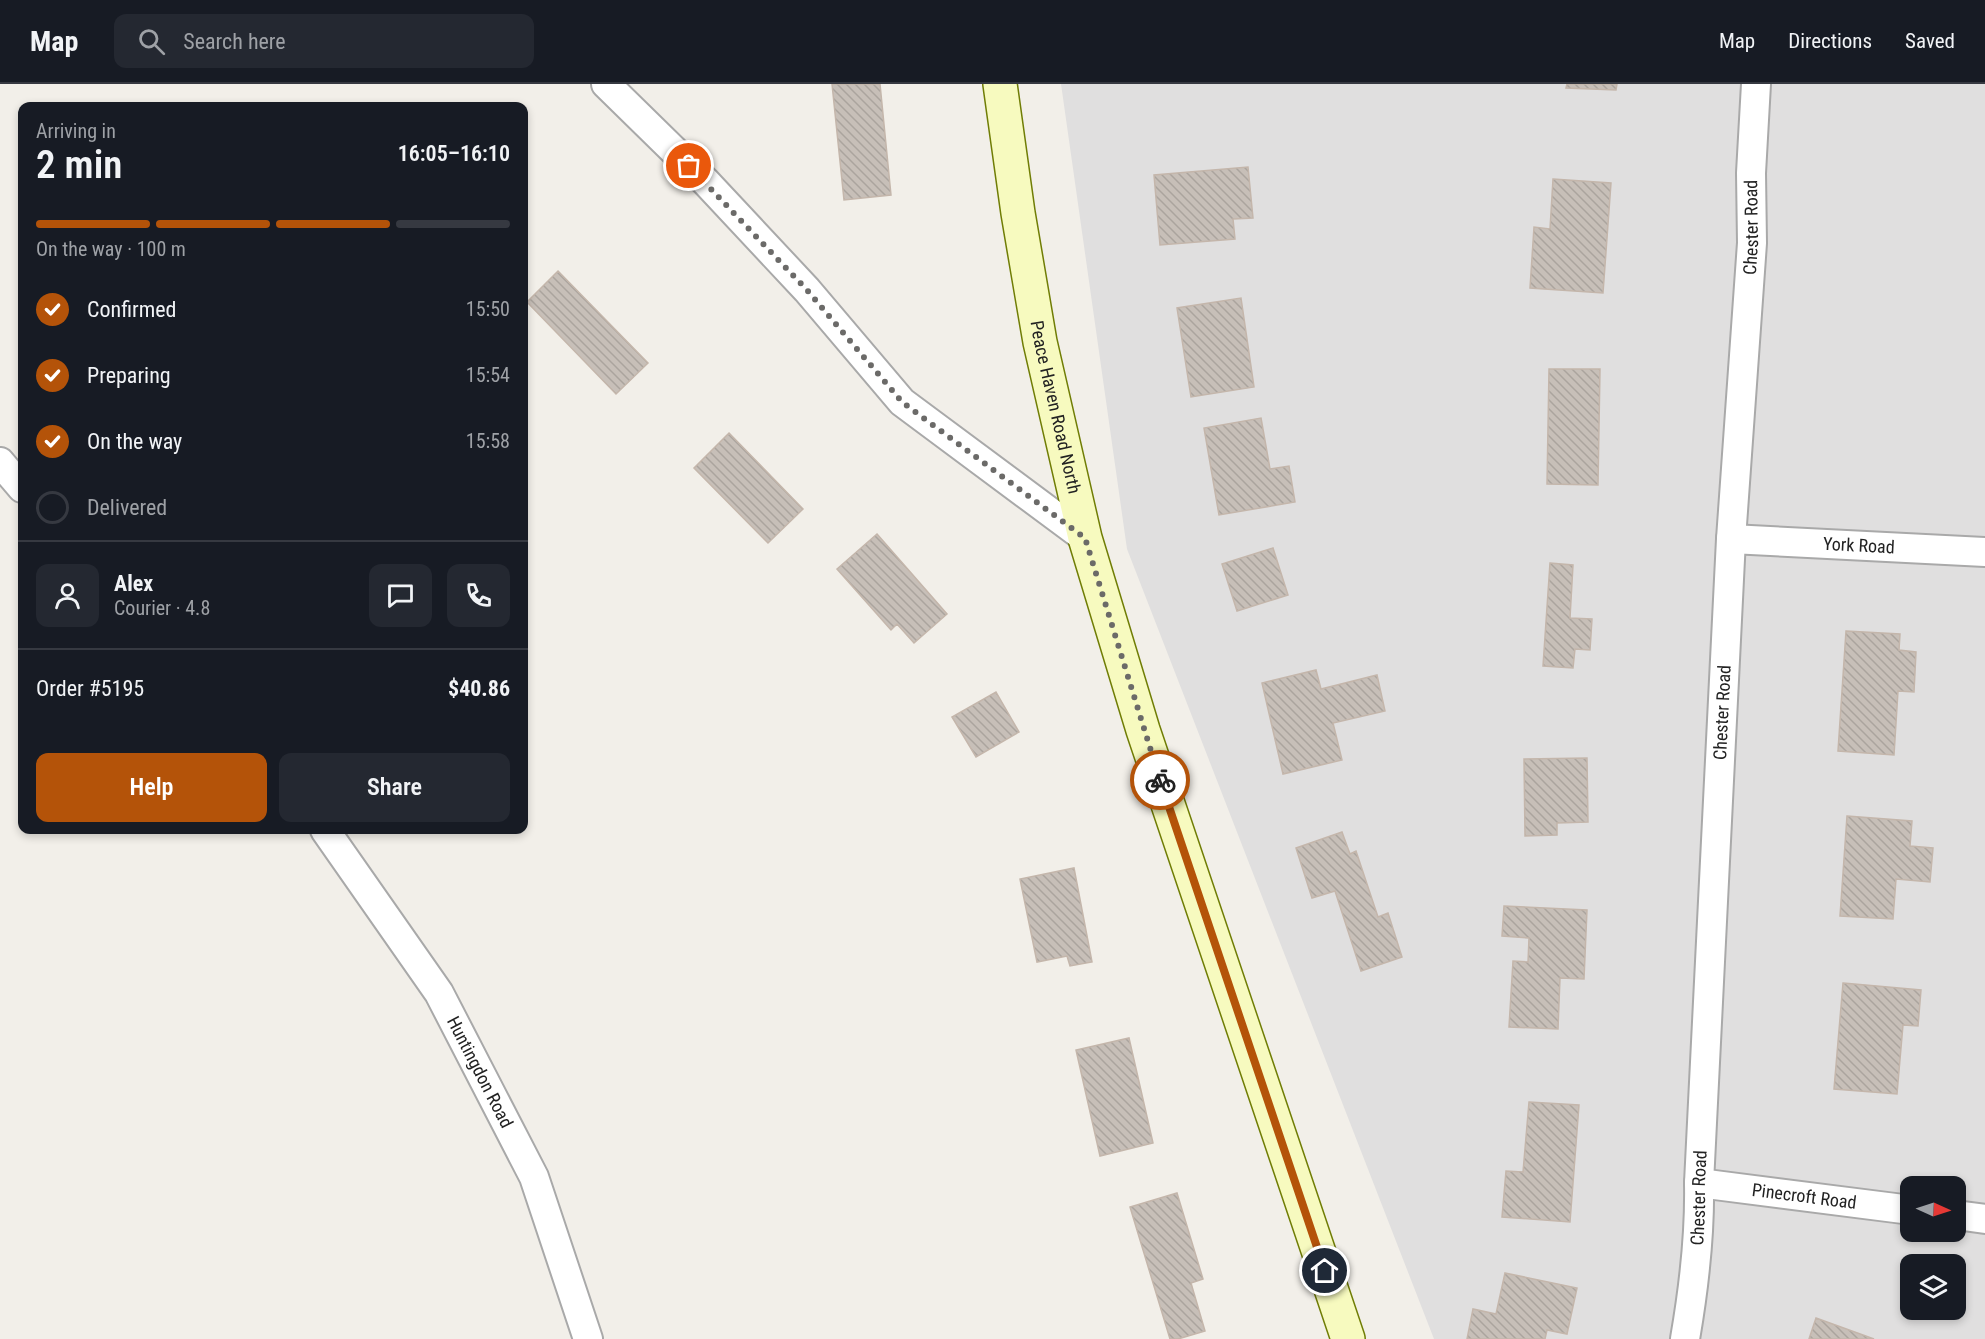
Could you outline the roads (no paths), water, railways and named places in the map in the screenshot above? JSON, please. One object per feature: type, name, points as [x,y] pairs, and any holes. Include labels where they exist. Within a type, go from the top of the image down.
[{"type":"main road","name":"Peace Haven Road North","points":[[1000,84],[1018,213],[1040,342],[1085,538],[1143,730],[1348,1339]]},
{"type":"street","points":[[606,84],[706,183],[807,290],[902,402],[1085,538]]},
{"type":"street","name":"Chester Road","points":[[1685,1339],[1694,1291],[1700,1214],[1699,1183],[1731,539],[1752,243],[1751,173],[1756,84]]},
{"type":"street","points":[[0,462],[18,483]]},
{"type":"street","name":"York Road","points":[[1731,539],[1985,552]]},
{"type":"street","name":"Huntingdon Road","points":[[328,834],[439,993],[524,1157],[534,1177],[588,1339]]},
{"type":"street","name":"Pinecroft Road","points":[[1699,1183],[1900,1209]]},
{"type":"street","points":[[1966,1216],[1985,1219]]}]
